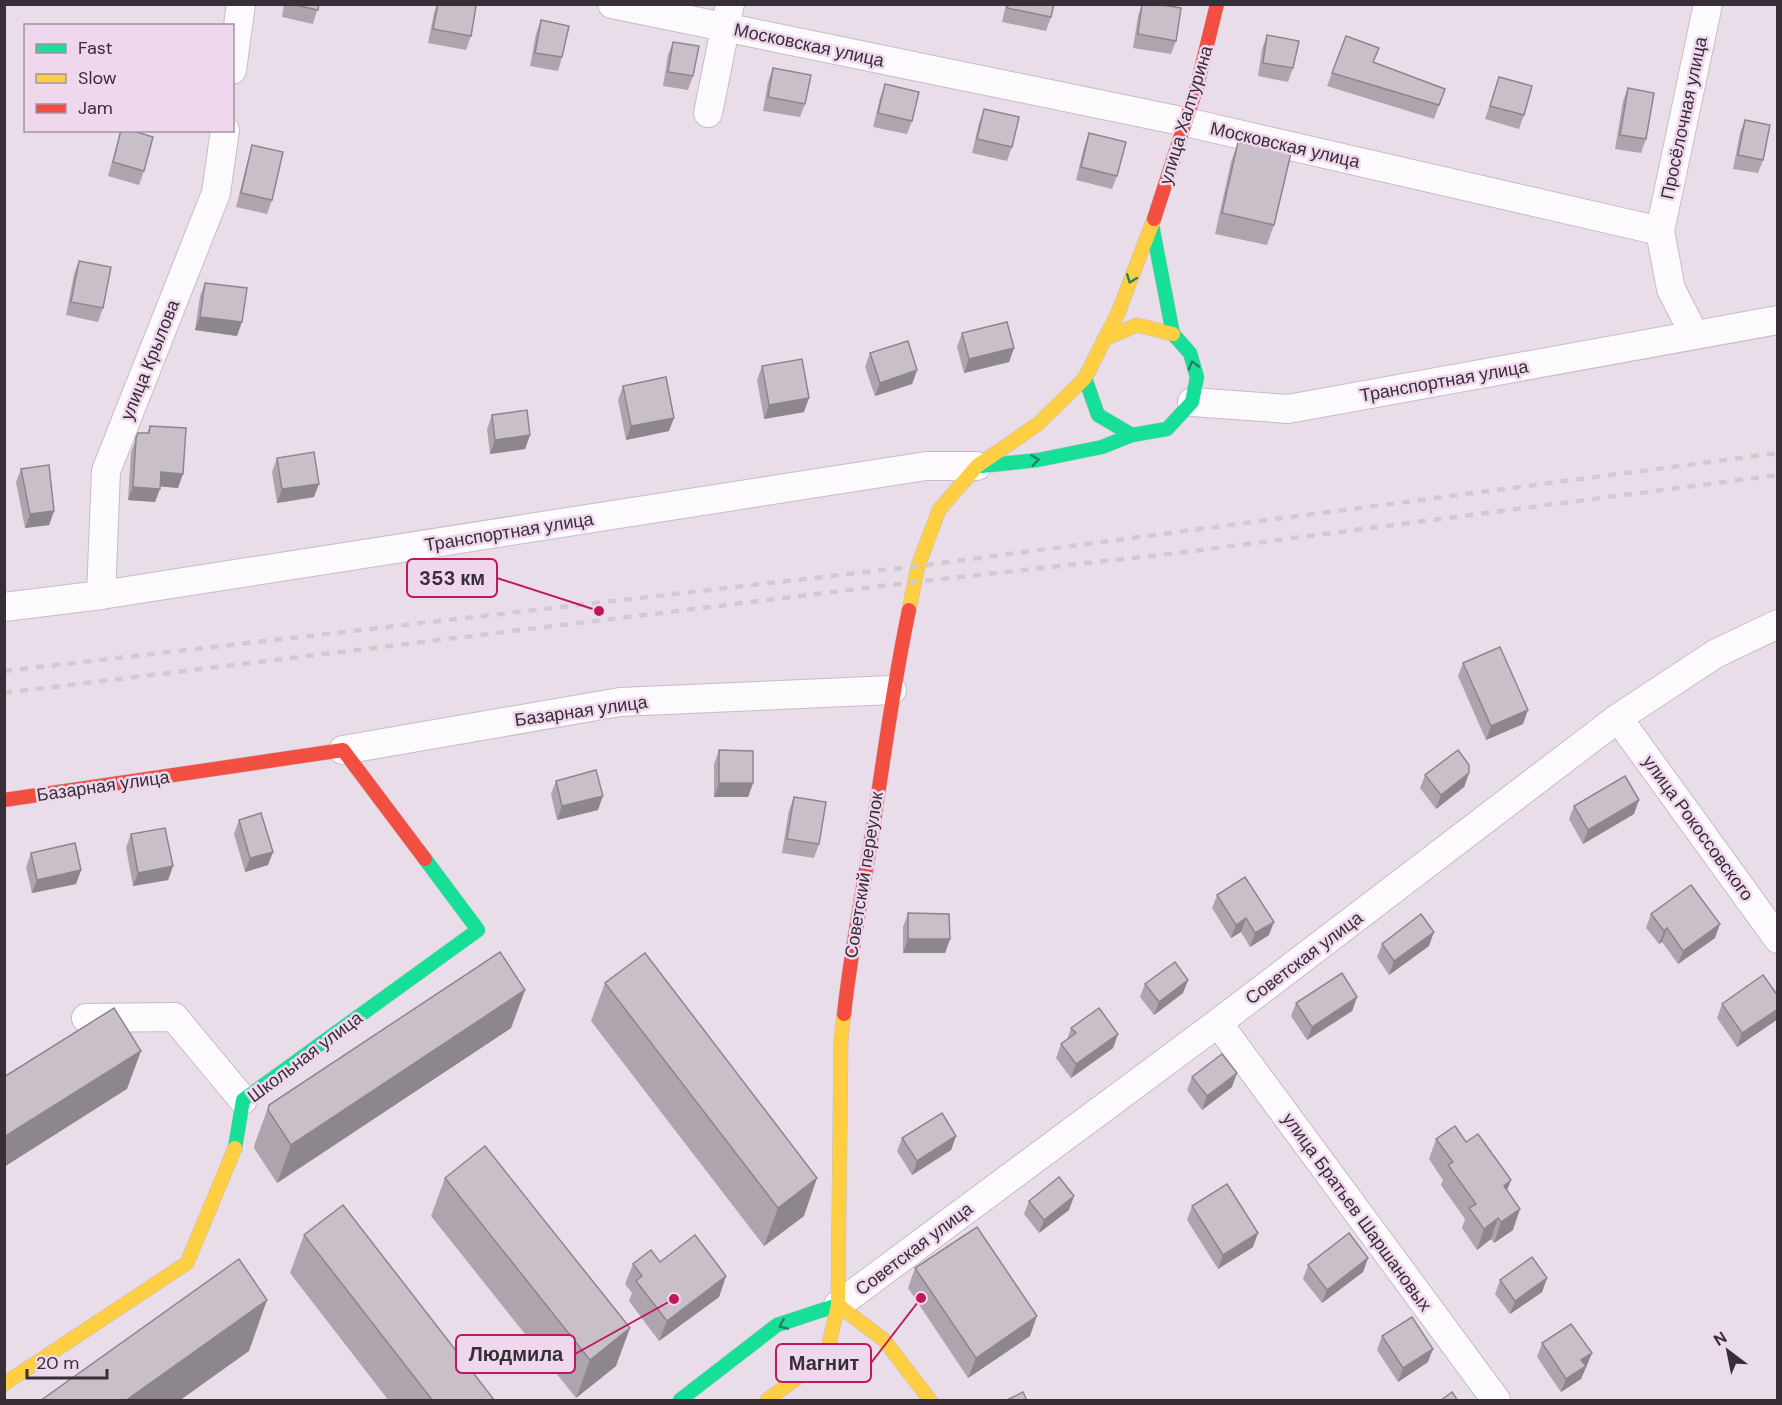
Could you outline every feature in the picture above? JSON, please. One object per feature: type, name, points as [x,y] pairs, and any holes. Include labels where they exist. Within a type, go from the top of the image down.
[{"type":"main road","name":"улица Халтурина","points":[[1104,339],[1118,313],[1152,224],[1186,122],[1217,4]]},
{"type":"main road","points":[[977,466],[1038,460],[1102,447],[1132,435],[1167,429],[1192,402],[1197,377],[1190,353],[1173,334],[1152,224]]},
{"type":"main road","points":[[1132,435],[1098,415],[1085,378],[1104,339],[1137,324],[1173,334]]},
{"type":"main road","name":"Советский переулок","points":[[838,1305],[841,1038],[852,943],[874,821],[892,690],[918,566],[939,510],[977,466],[1038,424],[1085,378]]},
{"type":"main road","name":"Базарная улица","points":[[4,800],[343,750]]},
{"type":"main road","name":"Школьная улица","points":[[4,1384],[188,1263],[234,1153],[243,1100],[478,930],[343,750]]},
{"type":"main road","points":[[838,1305],[884,1340],[930,1401]]},
{"type":"main road","name":"Советская улица","points":[[680,1401],[777,1325],[838,1305]]},
{"type":"main road","name":"Советская улица","points":[[767,1401],[826,1357],[838,1305]]},
{"type":"street","points":[[234,55],[241,4]]},
{"type":"street","name":"Московская улица","points":[[612,4],[727,16],[1660,231]]},
{"type":"street","name":"Просёлочная улица","points":[[1660,231],[1707,4]]},
{"type":"street","points":[[708,113],[727,16]]},
{"type":"street","name":"улица Крылова","points":[[101,595],[106,471],[216,193],[225,132]]},
{"type":"street","points":[[1660,231],[1671,289],[1694,334],[1778,320]]},
{"type":"street","name":"Транспортная улица","points":[[1192,402],[1288,409],[1694,334]]},
{"type":"street","name":"Транспортная улица","points":[[4,607],[101,595],[926,466],[977,466]]},
{"type":"street","name":"Советская улица","points":[[838,1305],[1218,1023],[1618,718],[1715,654],[1778,624]]},
{"type":"street","name":"Базарная улица","points":[[343,750],[620,702],[892,690]]},
{"type":"street","name":"улица Рокоссовского","points":[[1618,718],[1778,939]]},
{"type":"street","points":[[86,1018],[174,1017],[243,1100]]},
{"type":"street","name":"улица Братьев Шаршановых","points":[[1218,1023],[1496,1401]]},
{"type":"building","points":[[291,4],[319,4],[318,10]]},
{"type":"building","points":[[438,4],[476,6],[471,36],[433,29]]},
{"type":"building","points":[[1008,4],[1054,4],[1051,17],[1007,8]]},
{"type":"building","points":[[1142,4],[1181,8],[1176,41],[1138,34]]},
{"type":"building","points":[[541,20],[569,26],[562,57],[535,53]]},
{"type":"building","points":[[1267,35],[1299,41],[1293,68],[1263,63]]},
{"type":"building","points":[[1346,36],[1379,48],[1373,62],[1445,89],[1439,105],[1332,73]]},
{"type":"building","points":[[673,42],[699,46],[693,76],[668,72]]},
{"type":"building","points":[[773,68],[811,75],[805,104],[768,97]]},
{"type":"building","points":[[1499,77],[1532,86],[1524,115],[1490,106]]},
{"type":"building","points":[[885,84],[919,92],[912,121],[878,113]]},
{"type":"building","points":[[1628,88],[1654,93],[1646,139],[1620,135]]},
{"type":"building","points":[[984,109],[1019,117],[1012,147],[977,139]]},
{"type":"building","points":[[1745,120],[1770,125],[1763,160],[1738,155]]},
{"type":"building","points":[[120,132],[137,132],[153,137],[144,171],[113,162]]},
{"type":"building","points":[[1089,133],[1126,142],[1117,176],[1081,167]]},
{"type":"building","points":[[1238,142],[1291,153],[1274,225],[1222,213]]},
{"type":"building","points":[[252,145],[283,152],[272,200],[241,193]]},
{"type":"building","points":[[79,261],[111,267],[103,308],[71,302]]},
{"type":"building","points":[[205,283],[247,288],[242,322],[200,317]]},
{"type":"building","points":[[1007,322],[1014,348],[969,359],[962,333]]},
{"type":"building","points":[[908,341],[917,370],[880,383],[870,353]]},
{"type":"building","points":[[802,359],[809,398],[769,405],[762,366]]},
{"type":"building","points":[[666,377],[674,418],[631,426],[623,386]]},
{"type":"building","points":[[527,410],[530,435],[495,440],[492,415]]},
{"type":"building","points":[[150,426],[186,428],[183,474],[161,472],[160,489],[133,487],[136,438],[138,433],[149,433]]},
{"type":"building","points":[[314,452],[319,484],[282,489],[277,458]]},
{"type":"building","points":[[49,465],[54,511],[30,514],[21,469]]},
{"type":"building","points":[[1500,647],[1528,710],[1491,726],[1463,663]]},
{"type":"building","points":[[719,750],[753,751],[753,783],[719,783]]},
{"type":"building","points":[[1458,750],[1469,765],[1469,773],[1441,795],[1425,775]]},
{"type":"building","points":[[596,770],[603,796],[562,806],[556,781]]},
{"type":"building","points":[[1625,776],[1639,800],[1588,830],[1574,806]]},
{"type":"building","points":[[794,797],[826,802],[819,844],[787,839]]},
{"type":"building","points":[[261,813],[273,852],[250,858],[239,820]]},
{"type":"building","points":[[165,828],[173,866],[138,873],[131,834]]},
{"type":"building","points":[[75,843],[81,870],[37,880],[31,853]]},
{"type":"building","points":[[1245,877],[1274,922],[1255,933],[1246,918],[1236,925],[1217,895]]},
{"type":"building","points":[[1691,885],[1720,924],[1683,951],[1667,928],[1664,931],[1651,914]]},
{"type":"building","points":[[908,913],[949,914],[950,939],[908,939]]},
{"type":"building","points":[[1421,914],[1434,932],[1394,961],[1382,944]]},
{"type":"building","points":[[500,952],[525,990],[291,1145],[268,1110],[269,1105]]},
{"type":"building","points":[[645,953],[817,1178],[778,1208],[605,983]]},
{"type":"building","points":[[1175,962],[1188,980],[1159,1002],[1145,984]]},
{"type":"building","points":[[1342,973],[1357,997],[1312,1027],[1296,1003]]},
{"type":"building","points":[[1763,975],[1778,996],[1778,1009],[1742,1033],[1722,1004]]},
{"type":"building","points":[[114,1008],[141,1051],[4,1137],[4,1077]]},
{"type":"building","points":[[1099,1008],[1118,1034],[1076,1064],[1061,1044],[1076,1033],[1071,1028]]},
{"type":"building","points":[[1222,1054],[1237,1073],[1207,1096],[1192,1077]]},
{"type":"building","points":[[942,1113],[956,1136],[917,1161],[902,1138]]},
{"type":"building","points":[[1455,1126],[1466,1142],[1478,1134],[1511,1180],[1504,1186],[1520,1209],[1501,1222],[1498,1218],[1484,1229],[1469,1208],[1476,1204],[1448,1165],[1453,1162],[1436,1139]]},
{"type":"building","points":[[485,1146],[630,1328],[590,1360],[445,1178]]},
{"type":"building","points":[[1059,1177],[1074,1196],[1044,1220],[1029,1201]]},
{"type":"building","points":[[1227,1184],[1258,1233],[1223,1255],[1192,1206]]},
{"type":"building","points":[[343,1205],[495,1401],[433,1401],[304,1235]]},
{"type":"building","points":[[977,1227],[1037,1316],[976,1358],[915,1268]]},
{"type":"building","points":[[1349,1233],[1368,1258],[1327,1290],[1308,1265]]},
{"type":"building","points":[[695,1235],[726,1276],[667,1321],[636,1281],[642,1276],[633,1264],[651,1250],[660,1262]]},
{"type":"building","points":[[1532,1257],[1547,1278],[1515,1301],[1500,1280]]},
{"type":"building","points":[[239,1259],[267,1300],[125,1401],[40,1401]]},
{"type":"building","points":[[1412,1317],[1433,1349],[1403,1368],[1382,1336]]},
{"type":"building","points":[[1571,1324],[1592,1353],[1581,1360],[1586,1366],[1566,1379],[1542,1343]]},
{"type":"building","points":[[1023,1392],[1027,1401],[1005,1401]]},
{"type":"building","points":[[1452,1392],[1458,1401],[1440,1401]]},
{"type":"railway","points":[[4,671],[918,566],[1778,453]]},
{"type":"railway","points":[[4,693],[915,582],[1178,553],[1778,475]]},
{"type":"traffic: fast","points":[[982,466],[1038,460],[1102,447],[1132,435],[1167,429],[1192,402],[1197,377],[1190,353],[1173,334],[1152,225]]},
{"type":"traffic: fast","points":[[1085,378],[1098,415],[1132,435]]},
{"type":"traffic: fast","points":[[235,1148],[243,1100],[478,930],[425,859]]},
{"type":"traffic: fast","points":[[680,1400],[777,1325],[838,1305]]},
{"type":"traffic: slow","points":[[909,610],[918,566],[939,510],[977,466],[1038,424],[1085,378],[1118,313],[1154,219]]},
{"type":"traffic: slow","points":[[1104,339],[1137,325],[1173,334]]},
{"type":"traffic: slow","points":[[767,1400],[826,1357],[838,1305],[841,1038],[844,1014]]},
{"type":"traffic: slow","points":[[4,1384],[187,1263],[235,1148]]},
{"type":"traffic: slow","points":[[838,1305],[884,1340],[930,1400]]},
{"type":"traffic: jam","points":[[1154,219],[1197,86],[1217,4]]},
{"type":"traffic: jam","points":[[844,1014],[894,689],[909,610]]},
{"type":"traffic: jam","points":[[4,800],[343,750],[425,859]]},
{"type":"place","name":"353 км","points":[[599,611]]},
{"type":"place","name":"Магнит","points":[[921,1298]]},
{"type":"place","name":"Людмила","points":[[674,1299]]}]
